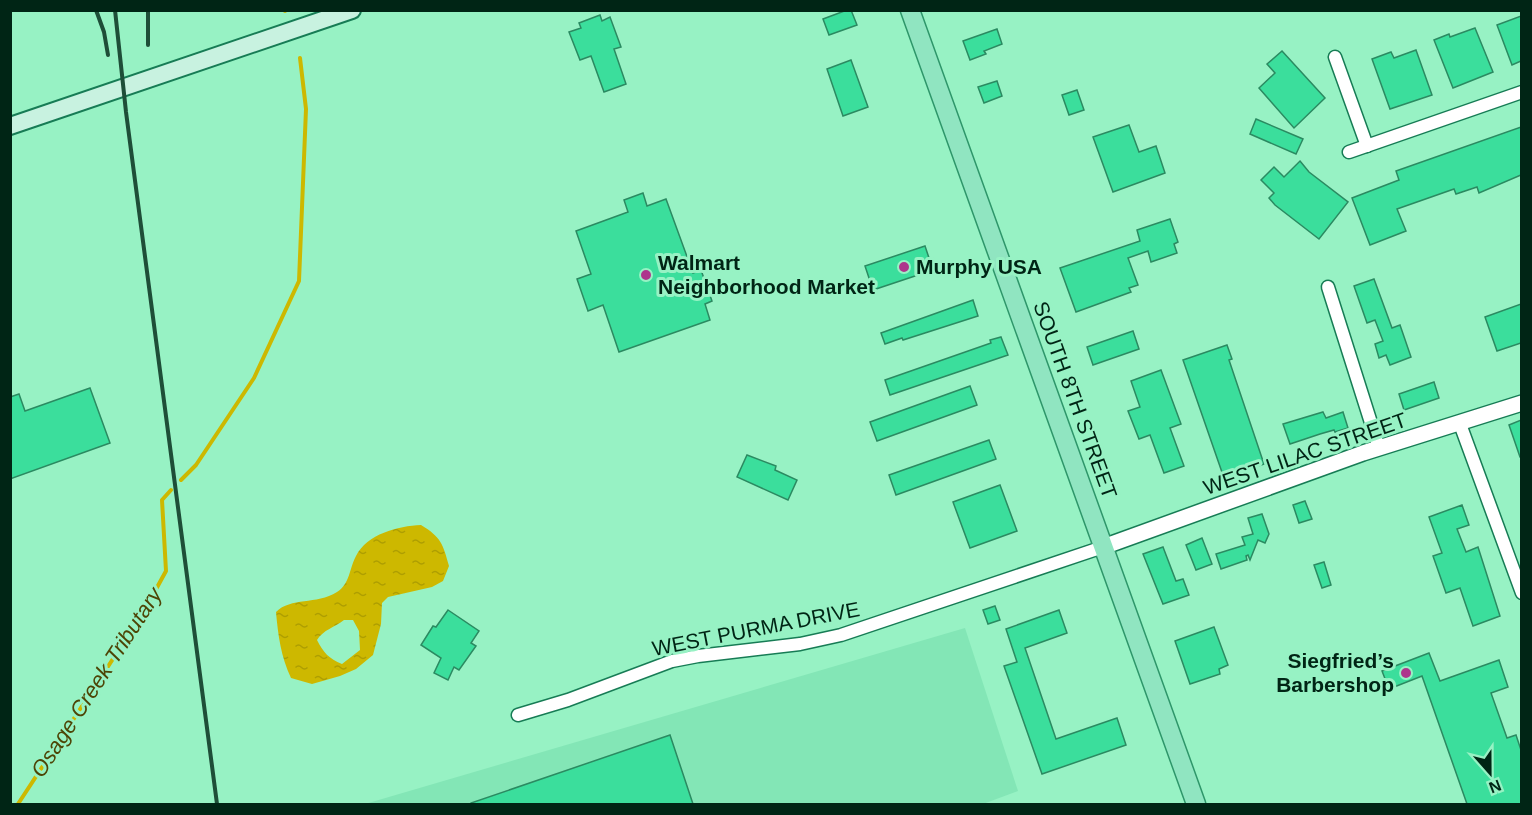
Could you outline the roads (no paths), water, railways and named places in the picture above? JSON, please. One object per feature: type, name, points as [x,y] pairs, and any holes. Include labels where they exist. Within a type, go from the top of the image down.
[{"type":"main road","points":[[10,126],[352,10]]},
{"type":"main road","name":"SOUTH 8TH STREET","points":[[910,10],[1196,804]]},
{"type":"street","points":[[1335,57],[1367,146]]},
{"type":"street","points":[[1349,152],[1521,92]]},
{"type":"street","points":[[1328,287],[1379,448]]},
{"type":"street","name":"WEST LILAC STREET","points":[[1103,547],[1379,448],[1521,403]]},
{"type":"street","points":[[1460,424],[1521,592]]},
{"type":"street","name":"WEST PURMA DRIVE","points":[[518,715],[568,700],[672,662],[698,656],[800,644],[841,635],[1103,547]]},
{"type":"water","points":[[421,525],[433,533],[440,542],[449,566],[443,581],[432,587],[388,597],[382,603],[381,624],[373,655],[356,669],[312,684],[291,678],[280,646],[276,612],[289,604],[329,596],[337,592],[349,576],[361,548],[375,537],[393,529]],"holes":[[[344,620],[353,620],[359,631],[360,650],[342,664],[327,655],[317,640],[326,631]]]},
{"type":"waterway","name":"Osage Creek Tributary","points":[[181,480],[196,465],[254,378],[299,281],[306,109],[300,58]]},
{"type":"waterway","name":"Osage Creek Tributary","points":[[18,804],[143,613],[166,571],[162,500],[171,490]]},
{"type":"railway","points":[[96,10],[104,32],[108,55]]},
{"type":"railway","points":[[115,10],[126,112],[217,804]]},
{"type":"railway","points":[[148,10],[148,45]]},
{"type":"place","name":"Murphy USA","points":[[904,267]]},
{"type":"place","name":"Walmart Neighborhood Market","points":[[646,275]]},
{"type":"place","name":"Siegfried’s Barbershop","points":[[1406,673]]}]
